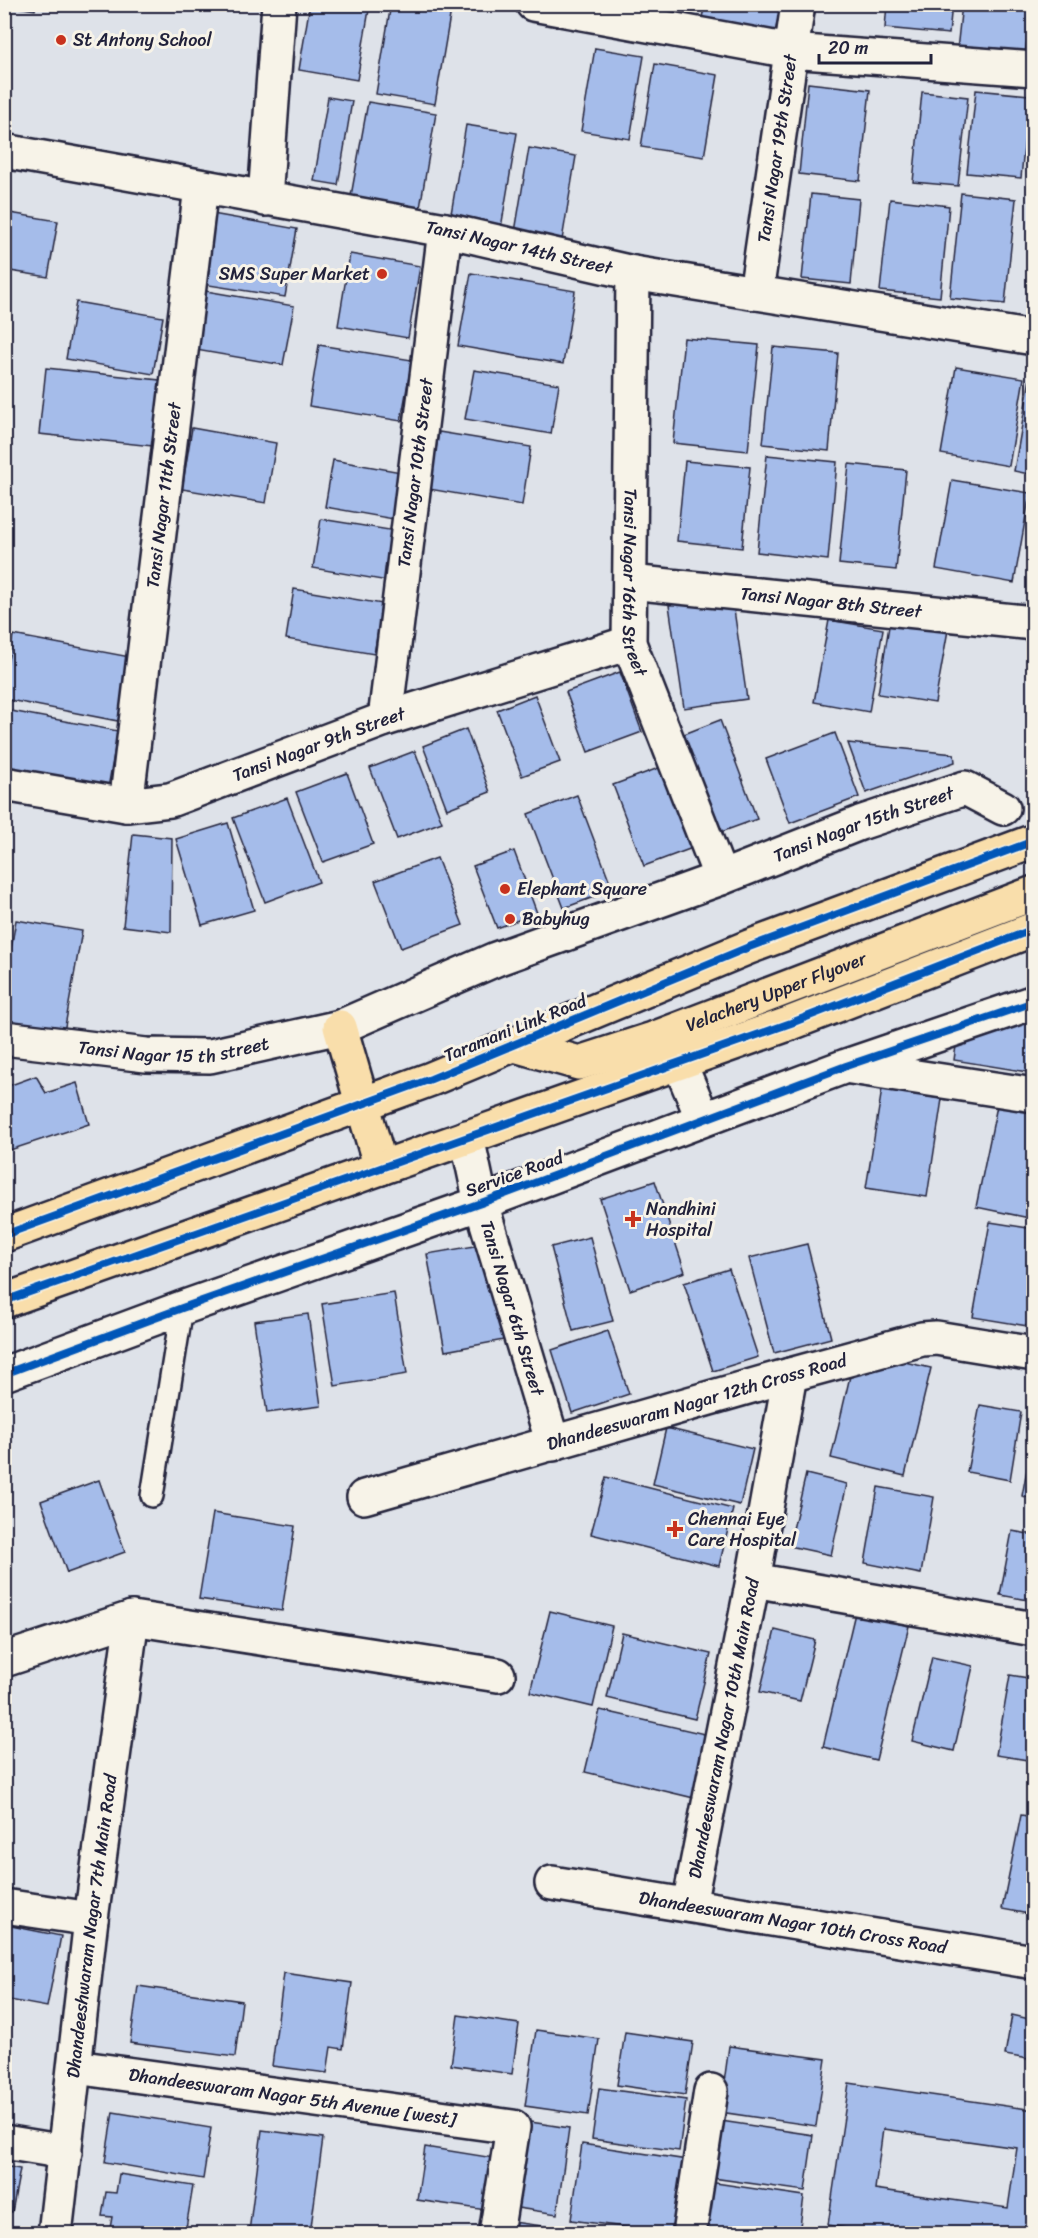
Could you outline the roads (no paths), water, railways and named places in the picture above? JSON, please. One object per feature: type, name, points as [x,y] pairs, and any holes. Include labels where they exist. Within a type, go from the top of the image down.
[{"type":"main road","name":"Taramani Link Road","points":[[4,1235],[431,1079],[749,947],[1034,842]]},
{"type":"main road","name":"Velachery Upper Flyover","points":[[514,1045],[579,1063],[653,1039],[1034,892]]},
{"type":"main road","points":[[4,1301],[791,1023],[1034,929]]},
{"type":"main road","points":[[340,1027],[381,1168]]},
{"type":"street","points":[[265,199],[279,4]]},
{"type":"street","points":[[533,4],[790,51],[1034,69]]},
{"type":"street","name":"Tansi Nagar 19th Street","points":[[756,293],[798,4]]},
{"type":"street","name":"Tansi Nagar 14th Street","points":[[4,151],[445,230],[633,273],[1034,338]]},
{"type":"street","name":"Tansi Nagar 11th Street","points":[[126,805],[201,187]]},
{"type":"street","name":"Tansi Nagar 10th Street","points":[[385,718],[445,230]]},
{"type":"street","name":"Tansi Nagar 16th Street","points":[[633,273],[629,643],[722,878]]},
{"type":"street","name":"Tansi Nagar 8th Street","points":[[630,582],[1034,623]]},
{"type":"street","name":"Tansi Nagar 9th Street","points":[[4,784],[126,805],[170,800],[385,718],[629,643]]},
{"type":"street","name":"Tansi Nagar 15th Street","points":[[340,1027],[496,959],[722,878],[860,823],[965,788],[1003,808]]},
{"type":"street","name":"Service Road","points":[[4,1374],[182,1308],[481,1203],[846,1066],[1034,1002]]},
{"type":"street","name":"Tansi Nagar 15 th street","points":[[4,1038],[146,1055],[210,1056],[340,1027]]},
{"type":"street","points":[[679,1062],[703,1119]]},
{"type":"street","points":[[846,1066],[1034,1095]]},
{"type":"street","name":"Tansi Nagar 6th Street","points":[[467,1137],[481,1203],[553,1444]]},
{"type":"street","name":"Dhandeeswaram Nagar 12th Cross Road","points":[[364,1497],[922,1339],[936,1338],[1034,1354]]},
{"type":"street","name":"Dhandeeswaram Nagar 10th Main Road","points":[[689,1905],[753,1580],[790,1375]]},
{"type":"street","points":[[753,1580],[1034,1629]]},
{"type":"street","points":[[4,1660],[132,1618],[498,1675]]},
{"type":"street","name":"Dhandeeshwaram Nagar 7th Main Road","points":[[56,2234],[91,1919],[132,1618]]},
{"type":"street","name":"Dhandeeswaram Nagar 10th Cross Road","points":[[552,1883],[1034,1962]]},
{"type":"street","points":[[4,1905],[91,1919]]},
{"type":"street","name":"Dhandeeswaram Nagar 5th Avenue [west]","points":[[75,2067],[513,2127],[496,2234]]},
{"type":"street","points":[[689,2234],[711,2091]]},
{"type":"street","points":[[4,2142],[65,2152]]},
{"type":"lane","points":[[152,1496],[182,1308]]},
{"type":"place","name":"St Antony School","points":[[61,40]]},
{"type":"place","name":"SMS Super Market","points":[[382,274]]},
{"type":"place","name":"Elephant Square","points":[[505,889]]},
{"type":"place","name":"Babyhug","points":[[510,919]]},
{"type":"place","name":"Nandhini Hospital","points":[[633,1219]]},
{"type":"place","name":"Chennai Eye Care Hospital","points":[[675,1529]]}]
